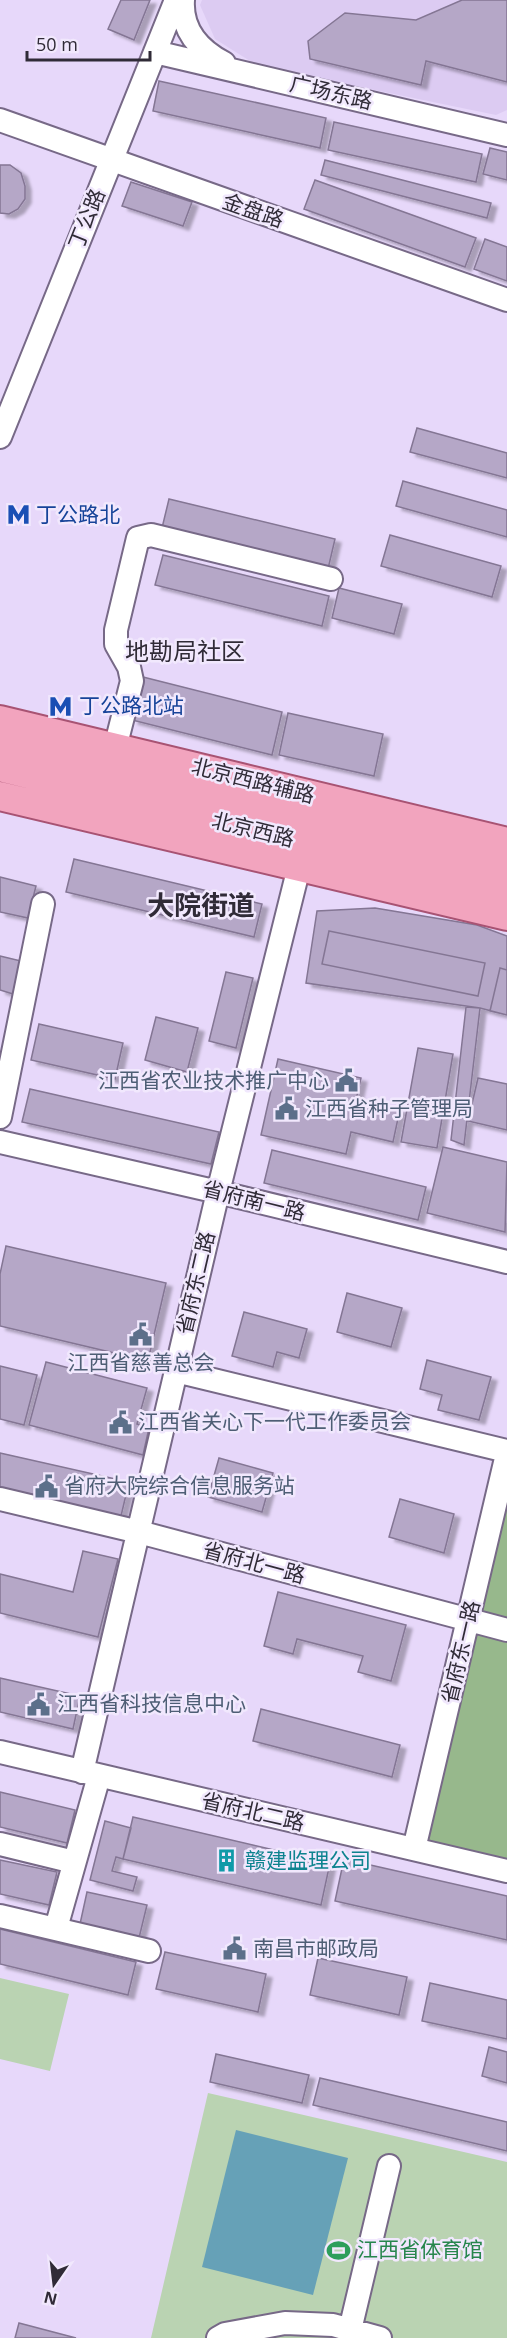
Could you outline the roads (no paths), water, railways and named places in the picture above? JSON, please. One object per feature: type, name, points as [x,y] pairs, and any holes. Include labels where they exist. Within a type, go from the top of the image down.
[{"type":"main road","name":"北京西路辅路","points":[[0,720],[115,748],[507,916]]},
{"type":"main road","name":"北京西路","points":[[0,746],[308,832],[507,891]]},
{"type":"main road","name":"北京西路","points":[[0,767],[308,832],[507,870]]},
{"type":"main road","name":"北京西路辅路","points":[[0,796],[308,832],[507,842]]},
{"type":"street","name":"丁公路","points":[[0,437],[176,0]]},
{"type":"street","points":[[183,0],[184,21],[191,36],[200,46],[222,61],[259,76]]},
{"type":"street","name":"广场东路","points":[[155,52],[507,135]]},
{"type":"street","name":"金盘路","points":[[0,120],[507,300]]},
{"type":"street","points":[[115,748],[132,681],[129,667],[116,644],[116,630],[138,538],[151,535],[331,579]]},
{"type":"street","name":"省府东二路","points":[[58,1921],[75,1862],[90,1774],[139,1532],[218,1192],[308,832]]},
{"type":"street","points":[[0,1117],[43,904]]},
{"type":"street","name":"省府南一路","points":[[0,1142],[507,1262]]},
{"type":"street","points":[[176,1371],[507,1452]]},
{"type":"street","name":"省府东一路","points":[[414,1849],[507,1452]]},
{"type":"street","name":"省府北一路","points":[[0,1499],[139,1532],[507,1630]]},
{"type":"street","name":"省府北二路","points":[[0,1752],[507,1871]]},
{"type":"street","points":[[0,1844],[75,1862]]},
{"type":"street","points":[[0,1916],[149,1951]]},
{"type":"street","points":[[350,2330],[389,2166]]},
{"type":"street","points":[[218,2338],[225,2334],[285,2322],[333,2325],[380,2338]]},
{"type":"water","points":[[236,2130],[348,2158],[313,2295],[202,2267]]},
{"type":"place","name":"丁公路北","points":[[18,515]]},
{"type":"place","name":"丁公路北站","points":[[61,706]]},
{"type":"place","name":"江西省农业技术推广中心","points":[[347,1081]]},
{"type":"place","name":"江西省种子管理局","points":[[287,1109]]},
{"type":"place","name":"江西省慈善总会","points":[[141,1335]]},
{"type":"place","name":"江西省关心下一代工作委员会","points":[[120,1422]]},
{"type":"place","name":"省府大院综合信息服务站","points":[[46,1486]]},
{"type":"place","name":"江西省科技信息中心","points":[[39,1704]]},
{"type":"place","name":"赣建监理公司","points":[[227,1861]]},
{"type":"place","name":"南昌市邮政局","points":[[235,1949]]},
{"type":"place","name":"江西省体育馆","points":[[339,2250]]},
{"type":"district","name":"地勘局社区","points":[[185,652]]},
{"type":"district","name":"大院街道","points":[[201,906]]}]
